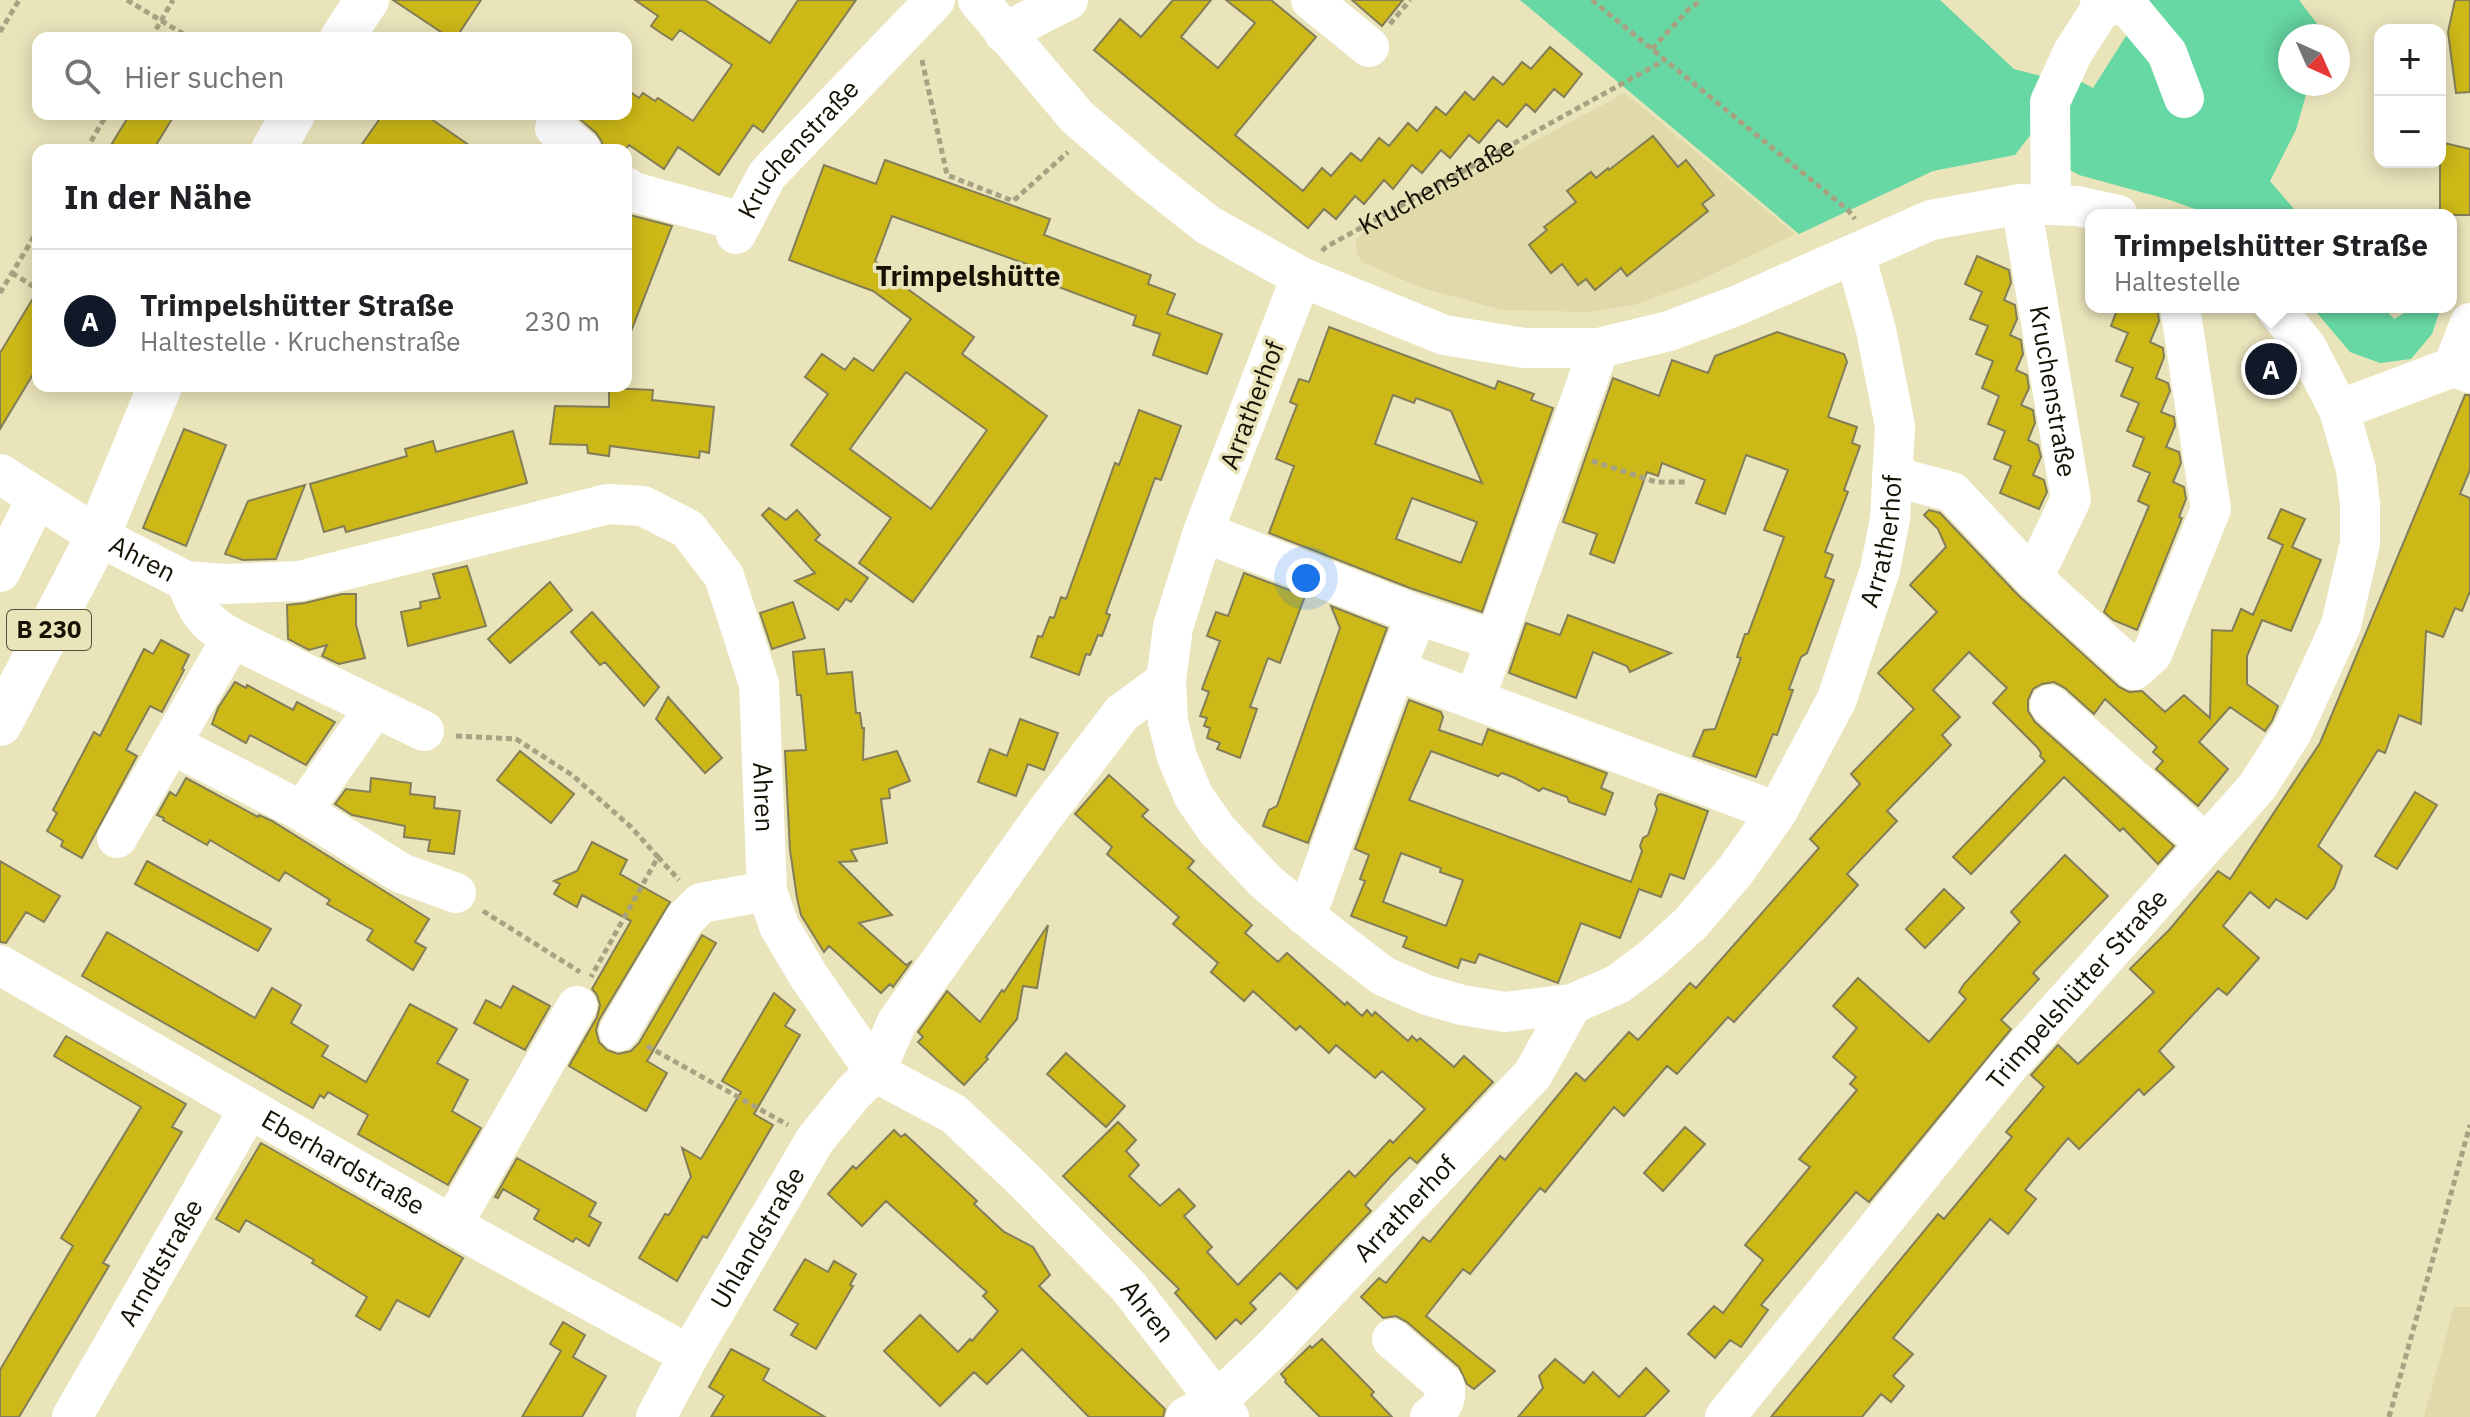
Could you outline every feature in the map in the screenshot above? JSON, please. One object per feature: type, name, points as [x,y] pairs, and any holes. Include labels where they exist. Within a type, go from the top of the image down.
[{"type":"main road","points":[[346,32],[367,0]]},
{"type":"main road","points":[[276,144],[290,120]]},
{"type":"main road","name":"B 230","points":[[0,724],[98,536],[158,392]]},
{"type":"street","points":[[978,0],[1077,117],[1208,225],[1301,277],[1444,335],[1524,348],[1599,348],[1669,331],[1738,305],[1931,220],[2036,204],[2091,209]]},
{"type":"street","points":[[1004,33],[1068,0]]},
{"type":"street","points":[[1311,0],[1369,47]]},
{"type":"street","points":[[2101,3],[2126,4],[2167,53],[2184,98]]},
{"type":"street","name":"Kruchenstraße","points":[[2033,578],[2071,499],[2036,204],[2050,102],[2073,52],[2101,3]]},
{"type":"street","name":"Kruchenstraße","points":[[632,192],[739,228],[767,175],[924,10]]},
{"type":"street","name":"Arratherhof","points":[[1301,277],[1203,532],[1173,627],[1166,681],[1171,733],[1177,757],[1194,797],[1230,845],[1266,882],[1383,976],[1427,995],[1505,1012],[1572,1004],[1618,984],[1691,923],[1736,870],[1777,812],[1837,699],[1861,632],[1883,557],[1890,519],[1895,426],[1864,250]]},
{"type":"street","points":[[1892,476],[1952,492],[2033,578],[2134,670],[2152,654],[2211,509],[2181,313]]},
{"type":"street","points":[[2280,313],[2307,348],[2339,410],[2462,370],[2470,323]]},
{"type":"street","points":[[1475,699],[1599,348]]},
{"type":"street","name":"Trimpelshütter Straße","points":[[1725,1417],[2010,1064],[2257,787],[2280,752],[2341,625],[2360,543],[2356,469],[2339,410]]},
{"type":"street","name":"Ahren","points":[[0,474],[98,536],[186,581],[225,584],[300,581],[608,504],[643,506],[688,529],[724,576],[759,684],[767,891],[779,926],[808,975],[875,1072],[954,1114],[1129,1287],[1211,1411]]},
{"type":"street","points":[[0,572],[37,498]]},
{"type":"street","points":[[1203,532],[1417,615],[1495,640]]},
{"type":"street","name":"Ahren","points":[[186,581],[195,605],[210,627],[424,731]]},
{"type":"street","points":[[1306,916],[1417,615]]},
{"type":"street","points":[[117,838],[232,638]]},
{"type":"street","points":[[1395,670],[1777,812]]},
{"type":"street","points":[[875,1072],[897,1022],[1045,814],[1122,713],[1166,681]]},
{"type":"street","points":[[2050,705],[2206,844]]},
{"type":"street","points":[[302,811],[375,708]]},
{"type":"street","points":[[171,744],[302,811],[401,873],[456,893]]},
{"type":"street","points":[[619,1031],[684,920],[701,903],[767,891]]},
{"type":"street","name":"Eberhardstraße","points":[[0,965],[452,1225],[689,1355]]},
{"type":"street","name":"Arratherhof","points":[[1211,1411],[1533,1074],[1572,1004]]},
{"type":"street","points":[[452,1225],[577,1006]]},
{"type":"street","name":"Uhlandstraße","points":[[664,1414],[689,1355],[815,1140],[854,1092],[875,1072]]},
{"type":"street","name":"Arndtstraße","points":[[72,1417],[249,1109]]},
{"type":"street","points":[[1392,1339],[1444,1384],[1447,1393],[1444,1402],[1430,1417]]},
{"type":"path","points":[[0,32],[19,0]]},
{"type":"path","points":[[127,0],[180,32]]},
{"type":"path","points":[[154,32],[173,0]]},
{"type":"path","points":[[1592,0],[1848,210],[1864,250]]},
{"type":"path","points":[[1652,49],[1689,9],[1702,0]]},
{"type":"path","points":[[924,10],[947,175],[1013,201],[1092,130]]},
{"type":"path","name":"Kruchenstraße","points":[[1301,277],[1326,247],[1665,60]]},
{"type":"path","points":[[90,144],[104,120]]},
{"type":"path","points":[[0,293],[32,240]]},
{"type":"path","points":[[12,273],[32,286]]},
{"type":"path","points":[[1563,451],[1656,482],[1687,482]]},
{"type":"path","points":[[424,731],[441,735],[516,739],[572,775],[631,827],[658,857],[590,979],[456,893]]},
{"type":"path","points":[[619,1031],[815,1140]]},
{"type":"path","points":[[2389,1417],[2470,1125]]},
{"type":"shaded area","points":[[1625,93],[1795,234],[1692,284],[1634,305],[1588,312],[1502,310],[1419,287],[1362,262],[1357,254],[1356,240],[1361,234]]},
{"type":"shaded area","points":[[2454,1307],[2470,1307],[2470,1417],[2424,1417]]},
{"type":"green space","points":[[1520,0],[1940,0],[2014,69],[2045,77],[2032,133],[2015,155],[1933,171],[1799,234]]},
{"type":"green space","points":[[2134,0],[2299,0],[2317,24],[2278,24],[2278,96],[2306,96],[2296,130],[2270,181],[2294,209],[2195,209],[2079,175],[2059,164],[2074,78],[2093,88],[2126,36],[2138,28]]},
{"type":"green space","points":[[2317,313],[2388,313],[2394,319],[2404,313],[2439,313],[2432,334],[2411,359],[2380,363],[2350,352]]},
{"type":"building","points":[[393,0],[481,0],[460,32],[441,32]]},
{"type":"building","points":[[635,0],[705,0],[770,43],[798,0],[856,0],[763,132],[753,125],[719,175],[678,147],[664,169],[632,147],[632,144],[602,144],[596,133],[581,120],[632,120],[632,93],[639,98],[643,93],[655,101],[658,98],[693,121],[732,65],[680,30],[672,40],[661,33],[651,26],[658,16]]},
{"type":"building","points":[[1173,0],[1211,0],[1181,37],[1218,68],[1255,23],[1226,0],[1271,0],[1316,37],[1235,135],[1303,191],[1322,168],[1331,176],[1351,153],[1361,161],[1379,138],[1389,146],[1408,123],[1417,131],[1436,107],[1446,115],[1465,92],[1474,100],[1493,77],[1503,85],[1522,62],[1531,69],[1550,47],[1582,74],[1564,97],[1554,89],[1535,112],[1526,104],[1507,127],[1498,120],[1479,143],[1469,135],[1450,158],[1441,150],[1422,173],[1412,165],[1393,189],[1384,180],[1364,204],[1355,196],[1336,219],[1324,209],[1308,228],[1094,50],[1120,19],[1141,37]]},
{"type":"building","points":[[1352,0],[1403,0],[1382,26]]},
{"type":"building","points":[[2455,0],[2470,0],[2470,92],[2456,93],[2448,32]]},
{"type":"building","points":[[126,120],[171,120],[157,144],[112,144]]},
{"type":"building","points":[[379,120],[433,120],[467,144],[362,144]]},
{"type":"building","points":[[1653,136],[1678,167],[1686,160],[1714,195],[1702,204],[1708,211],[1627,276],[1621,268],[1595,290],[1586,279],[1578,285],[1562,264],[1551,273],[1529,245],[1547,230],[1544,227],[1576,202],[1567,191],[1591,172],[1596,178],[1609,170]]},
{"type":"building","points":[[2446,143],[2470,149],[2470,215],[2457,215],[2457,209],[2440,209],[2440,168],[2446,168]]},
{"type":"building","points":[[885,160],[1050,219],[1044,235],[1151,275],[1148,284],[1175,294],[1167,314],[1222,334],[1207,374],[1153,355],[1160,334],[1133,325],[1136,316],[1029,276],[1032,266],[892,216],[875,261],[974,337],[962,354],[1047,416],[913,602],[859,563],[891,518],[791,445],[828,394],[805,377],[822,354],[845,370],[854,358],[873,371],[911,319],[873,291],[789,260],[824,165],[876,184]],"holes":[[[906,372],[987,430],[931,509],[850,449]]]},
{"type":"building","points":[[632,216],[672,226],[632,329]]},
{"type":"building","points":[[1977,256],[2009,270],[2011,283],[2004,300],[2015,305],[2017,319],[2010,335],[2021,340],[2023,354],[2016,370],[2027,375],[2029,388],[2021,405],[2033,410],[2035,423],[2028,440],[2038,445],[2041,457],[2033,475],[2044,480],[2047,492],[2039,509],[2000,493],[2011,466],[1994,459],[2005,431],[1988,424],[1999,396],[1982,388],[1993,361],[1976,354],[1988,326],[1970,319],[1982,292],[1965,284]]},
{"type":"building","points":[[32,300],[32,376],[0,429],[0,353]]},
{"type":"building","points":[[2116,313],[2158,313],[2159,321],[2150,342],[2163,348],[2164,357],[2156,378],[2168,383],[2170,391],[2161,412],[2174,417],[2175,426],[2166,447],[2179,452],[2181,463],[2173,482],[2184,487],[2186,499],[2179,517],[2182,518],[2137,630],[2113,620],[2104,612],[2149,506],[2138,501],[2150,473],[2133,466],[2144,438],[2127,431],[2139,403],[2121,396],[2133,368],[2116,361],[2128,333],[2111,326]]},
{"type":"building","points":[[1329,327],[1495,389],[1498,381],[1534,394],[1531,400],[1553,408],[1482,612],[1410,588],[1269,533],[1294,466],[1276,459],[1297,405],[1290,402],[1299,379],[1309,382]],"holes":[[[1393,395],[1414,403],[1416,398],[1451,411],[1482,483],[1375,444]],[[1412,498],[1477,522],[1461,563],[1396,539]]]},
{"type":"building","points":[[1777,332],[1844,354],[1847,362],[1828,417],[1857,427],[1852,443],[1860,446],[1844,490],[1848,492],[1825,552],[1833,555],[1825,577],[1834,580],[1807,653],[1801,657],[1789,689],[1793,690],[1777,735],[1773,734],[1756,777],[1693,756],[1704,730],[1715,729],[1741,658],[1737,657],[1745,634],[1748,634],[1784,537],[1764,530],[1788,470],[1746,455],[1725,514],[1696,503],[1705,480],[1662,463],[1658,476],[1647,472],[1614,563],[1590,554],[1597,534],[1563,522],[1613,378],[1659,396],[1672,360],[1708,373],[1715,356]]},
{"type":"building","points":[[632,389],[653,390],[652,400],[714,407],[709,453],[700,451],[699,458],[610,446],[609,456],[588,453],[587,445],[550,444],[555,406],[609,407],[609,392],[632,392]]},
{"type":"building","points":[[2465,395],[2470,395],[2470,470],[2460,494],[2470,498],[2470,591],[2462,611],[2455,608],[2443,637],[2426,631],[2421,724],[2399,715],[2385,753],[2378,750],[2318,846],[2342,866],[2334,888],[2307,919],[2276,899],[2269,908],[2250,892],[2223,926],[2259,958],[2227,995],[2218,988],[2159,1051],[2174,1067],[2144,1095],[2139,1089],[2079,1149],[2068,1138],[2025,1190],[2036,1199],[2008,1234],[1990,1219],[1893,1338],[1913,1354],[1893,1376],[1904,1386],[1891,1402],[1881,1394],[1862,1417],[1771,1417],[1938,1214],[1944,1219],[2012,1137],[2006,1132],[2044,1087],[2031,1075],[2058,1045],[2078,1064],[2154,992],[2130,969],[2170,929],[2218,871],[2230,879],[2320,743]]},
{"type":"building","points":[[1139,410],[1181,426],[1161,480],[1155,478],[1106,613],[1110,615],[1102,636],[1098,635],[1090,655],[1086,654],[1079,675],[1031,657],[1038,636],[1042,637],[1050,617],[1054,618],[1061,597],[1066,599],[1115,463],[1119,465]]},
{"type":"building","points":[[184,429],[226,445],[186,546],[143,528]]},
{"type":"building","points":[[513,431],[527,483],[346,532],[344,526],[324,532],[310,484],[407,456],[405,449],[433,441],[436,452]]},
{"type":"building","points":[[305,485],[276,559],[243,560],[225,554],[248,501]]},
{"type":"building","points":[[769,508],[786,520],[797,510],[820,535],[815,540],[868,578],[851,602],[846,599],[838,610],[795,581],[815,573],[762,515]]},
{"type":"building","points":[[2281,509],[2305,519],[2292,547],[2321,560],[2291,631],[2262,620],[2247,656],[2247,684],[2278,706],[2272,721],[2265,731],[2230,707],[2199,742],[2228,769],[2198,806],[2156,769],[2163,761],[2153,752],[2157,747],[2105,699],[2094,714],[2054,682],[2033,689],[2028,700],[2028,711],[2035,722],[2174,846],[2158,864],[2123,828],[2120,831],[2064,777],[1971,874],[1953,857],[2045,761],[2037,747],[1993,703],[2007,688],[1969,652],[1933,690],[1960,717],[1942,735],[1951,745],[1887,811],[1897,821],[1847,874],[1858,885],[1734,1022],[1728,1017],[1677,1074],[1667,1066],[1624,1116],[1614,1107],[1545,1192],[1540,1188],[1470,1274],[1463,1269],[1426,1316],[1495,1371],[1474,1389],[1467,1384],[1459,1367],[1407,1322],[1396,1316],[1383,1318],[1361,1297],[1379,1278],[1386,1283],[1423,1237],[1430,1242],[1500,1156],[1505,1160],[1576,1073],[1585,1081],[1629,1032],[1638,1040],[1690,983],[1696,988],[1819,848],[1810,839],[1860,784],[1851,774],[1914,709],[1878,673],[1937,612],[1910,585],[1946,547],[1938,529],[1924,515],[1929,510],[1940,513],[2018,595],[2119,687],[2129,692],[2142,691],[2165,712],[2184,695],[2210,718],[2212,630],[2232,631],[2241,609],[2253,615],[2283,545],[2268,538]]},
{"type":"building","points":[[467,566],[486,626],[408,646],[401,612],[421,608],[420,602],[440,598],[433,574]]},
{"type":"building","points":[[1244,573],[1305,596],[1280,663],[1268,658],[1250,707],[1257,709],[1240,758],[1217,749],[1220,743],[1207,738],[1210,728],[1204,726],[1207,718],[1200,716],[1209,692],[1202,689],[1220,641],[1207,636],[1216,612],[1228,616]]},
{"type":"building","points":[[550,582],[572,610],[510,663],[488,639]]},
{"type":"building","points":[[356,594],[356,625],[365,658],[339,664],[322,656],[327,645],[309,650],[288,639],[287,605]]},
{"type":"building","points":[[793,602],[805,638],[772,649],[760,613]]},
{"type":"building","points":[[1331,606],[1387,628],[1308,843],[1263,826],[1269,810],[1277,806],[1340,628]]},
{"type":"building","points":[[592,612],[659,687],[644,706],[605,662],[600,665],[571,632]]},
{"type":"building","points":[[1568,615],[1671,653],[1630,672],[1627,666],[1593,652],[1576,698],[1509,673],[1526,623],[1560,635]]},
{"type":"building","points":[[161,640],[189,655],[184,670],[162,712],[150,706],[126,750],[137,756],[82,858],[61,846],[63,841],[47,831],[57,813],[53,810],[94,732],[100,736],[144,649],[153,654]]},
{"type":"building","points":[[824,649],[827,674],[852,672],[856,713],[860,713],[864,728],[863,760],[897,751],[910,781],[889,789],[890,798],[881,799],[887,843],[851,850],[857,861],[839,862],[892,915],[859,923],[906,965],[912,961],[893,987],[890,984],[881,993],[829,946],[824,952],[801,915],[797,898],[790,850],[785,751],[806,750],[793,652]]},
{"type":"building","points":[[235,682],[246,688],[247,685],[293,710],[297,702],[335,722],[306,765],[250,735],[246,743],[212,724],[218,708]]},
{"type":"building","points":[[668,697],[722,758],[705,773],[656,719]]},
{"type":"building","points":[[1409,700],[1441,712],[1443,717],[1439,730],[1482,745],[1488,729],[1607,773],[1601,788],[1613,793],[1605,815],[1569,802],[1567,797],[1543,788],[1539,791],[1502,773],[1498,776],[1431,751],[1409,800],[1631,882],[1642,851],[1640,846],[1648,835],[1657,809],[1658,795],[1708,811],[1684,879],[1670,874],[1661,897],[1639,889],[1620,938],[1581,923],[1558,983],[1479,954],[1475,963],[1461,959],[1458,968],[1403,947],[1407,937],[1351,916],[1365,881],[1360,879],[1369,855],[1355,849]],"holes":[[[1401,853],[1441,868],[1440,872],[1463,880],[1446,926],[1383,902]]]},
{"type":"building","points":[[1020,719],[1058,733],[1044,770],[1028,764],[1016,796],[978,782],[990,749],[1007,756]]},
{"type":"building","points":[[520,751],[574,794],[551,823],[497,780]]},
{"type":"building","points":[[1109,775],[1148,810],[1142,816],[1194,861],[1188,868],[1252,925],[1245,933],[1278,962],[1287,953],[1345,1005],[1347,1002],[1362,1016],[1367,1010],[1372,1016],[1375,1012],[1408,1041],[1412,1036],[1417,1041],[1420,1038],[1454,1067],[1464,1056],[1493,1082],[1417,1163],[1410,1157],[1391,1176],[1365,1205],[1371,1211],[1297,1289],[1280,1273],[1250,1303],[1256,1309],[1241,1324],[1236,1319],[1216,1339],[1175,1293],[1179,1289],[1063,1176],[1118,1122],[1136,1140],[1126,1151],[1139,1165],[1129,1176],[1160,1206],[1179,1189],[1195,1206],[1184,1216],[1212,1247],[1207,1252],[1238,1285],[1349,1171],[1355,1177],[1425,1109],[1382,1071],[1375,1078],[1336,1045],[1329,1053],[1300,1026],[1296,1030],[1253,991],[1244,1001],[1211,972],[1218,963],[1173,924],[1179,917],[1107,854],[1112,847],[1075,814]]},
{"type":"building","points":[[186,778],[258,817],[272,821],[429,919],[415,942],[426,948],[413,970],[367,940],[373,930],[327,904],[330,900],[285,872],[279,881],[210,840],[207,845],[157,815],[170,792],[176,796]]},
{"type":"building","points":[[371,778],[411,783],[410,794],[435,797],[434,808],[460,811],[454,854],[428,851],[430,840],[404,837],[405,826],[352,815],[335,804],[346,789],[370,792]]},
{"type":"building","points":[[2415,792],[2437,805],[2397,869],[2375,856]]},
{"type":"building","points":[[592,842],[627,860],[620,874],[670,902],[599,1020],[596,1030],[599,1042],[607,1050],[618,1054],[631,1051],[639,1043],[702,935],[716,943],[647,1061],[667,1073],[646,1111],[569,1066],[597,1017],[600,1005],[592,989],[631,921],[582,895],[577,907],[554,894],[560,884],[554,881],[577,871]]},
{"type":"building","points":[[2065,855],[2108,896],[2033,973],[2039,979],[2001,1020],[2011,1029],[1869,1202],[1856,1192],[1761,1305],[1768,1310],[1741,1347],[1730,1340],[1715,1358],[1688,1334],[1714,1306],[1723,1313],[1763,1260],[1745,1245],[1810,1167],[1799,1159],[1857,1090],[1850,1084],[1856,1077],[1833,1057],[1857,1028],[1833,1006],[1858,978],[1929,1042],[1966,999],[1959,992],[1964,984],[2020,922],[2011,912]]},
{"type":"building","points":[[0,861],[60,896],[44,922],[26,912],[6,943],[0,942]]},
{"type":"building","points":[[147,861],[271,929],[258,951],[135,884]]},
{"type":"building","points":[[1944,889],[1964,908],[1925,948],[1906,929]]},
{"type":"building","points":[[1048,925],[1037,988],[1023,986],[1017,1019],[986,1057],[988,1059],[964,1085],[918,1042],[923,1037],[918,1032],[947,991],[980,1022],[1002,990],[1004,992]]},
{"type":"building","points":[[107,932],[255,1018],[272,988],[301,1005],[291,1023],[328,1046],[322,1056],[366,1082],[410,1004],[457,1029],[437,1063],[468,1080],[452,1111],[481,1128],[448,1185],[358,1134],[368,1115],[328,1092],[324,1098],[320,1095],[313,1108],[82,976]]},
{"type":"building","points":[[513,986],[550,1006],[525,1050],[474,1023],[486,1000],[501,1008]]},
{"type":"building","points":[[774,993],[795,1010],[785,1026],[800,1035],[754,1114],[773,1125],[707,1238],[703,1236],[677,1281],[639,1258],[691,1177],[682,1148],[701,1159],[741,1092],[722,1081]]},
{"type":"building","points":[[66,1036],[186,1104],[172,1127],[182,1132],[103,1263],[109,1266],[19,1417],[0,1417],[0,1370],[73,1246],[61,1238],[141,1107],[54,1056]]},
{"type":"building","points":[[1066,1053],[1125,1106],[1106,1127],[1047,1074]]},
{"type":"building","points":[[1685,1127],[1705,1144],[1663,1191],[1644,1173]]},
{"type":"building","points":[[894,1130],[901,1137],[905,1134],[958,1183],[977,1201],[974,1204],[1004,1232],[1033,1247],[1050,1275],[1039,1286],[1165,1409],[1163,1417],[1089,1417],[1022,1349],[987,1384],[974,1372],[940,1406],[884,1351],[920,1315],[958,1352],[998,1311],[983,1296],[987,1292],[886,1201],[862,1226],[828,1194],[853,1166],[856,1169]]},
{"type":"building","points":[[261,1143],[463,1258],[429,1317],[397,1300],[380,1330],[356,1316],[367,1297],[312,1263],[314,1260],[246,1220],[239,1232],[216,1219]]},
{"type":"building","points":[[517,1158],[596,1203],[589,1216],[601,1223],[589,1246],[576,1238],[573,1242],[534,1219],[539,1210],[503,1189],[498,1198],[495,1197]]},
{"type":"building","points":[[805,1259],[828,1272],[834,1261],[856,1274],[850,1285],[853,1286],[816,1349],[791,1335],[798,1324],[774,1310]]},
{"type":"building","points":[[563,1322],[585,1335],[573,1357],[606,1376],[582,1417],[522,1417],[561,1351],[550,1344]]},
{"type":"building","points":[[1322,1339],[1374,1392],[1371,1395],[1392,1417],[1320,1417],[1285,1382],[1281,1374],[1310,1346],[1312,1348]]},
{"type":"building","points":[[731,1349],[769,1369],[763,1380],[825,1417],[711,1417],[724,1396],[709,1387]]},
{"type":"building","points":[[1555,1359],[1584,1383],[1593,1372],[1619,1397],[1646,1368],[1669,1391],[1644,1417],[1518,1417],[1543,1388],[1539,1376]]},
{"type":"place","name":"Trimpelshütter Straße","points":[[2271,369]]},
{"type":"district","name":"Trimpelshütte","points":[[968,276]]}]
